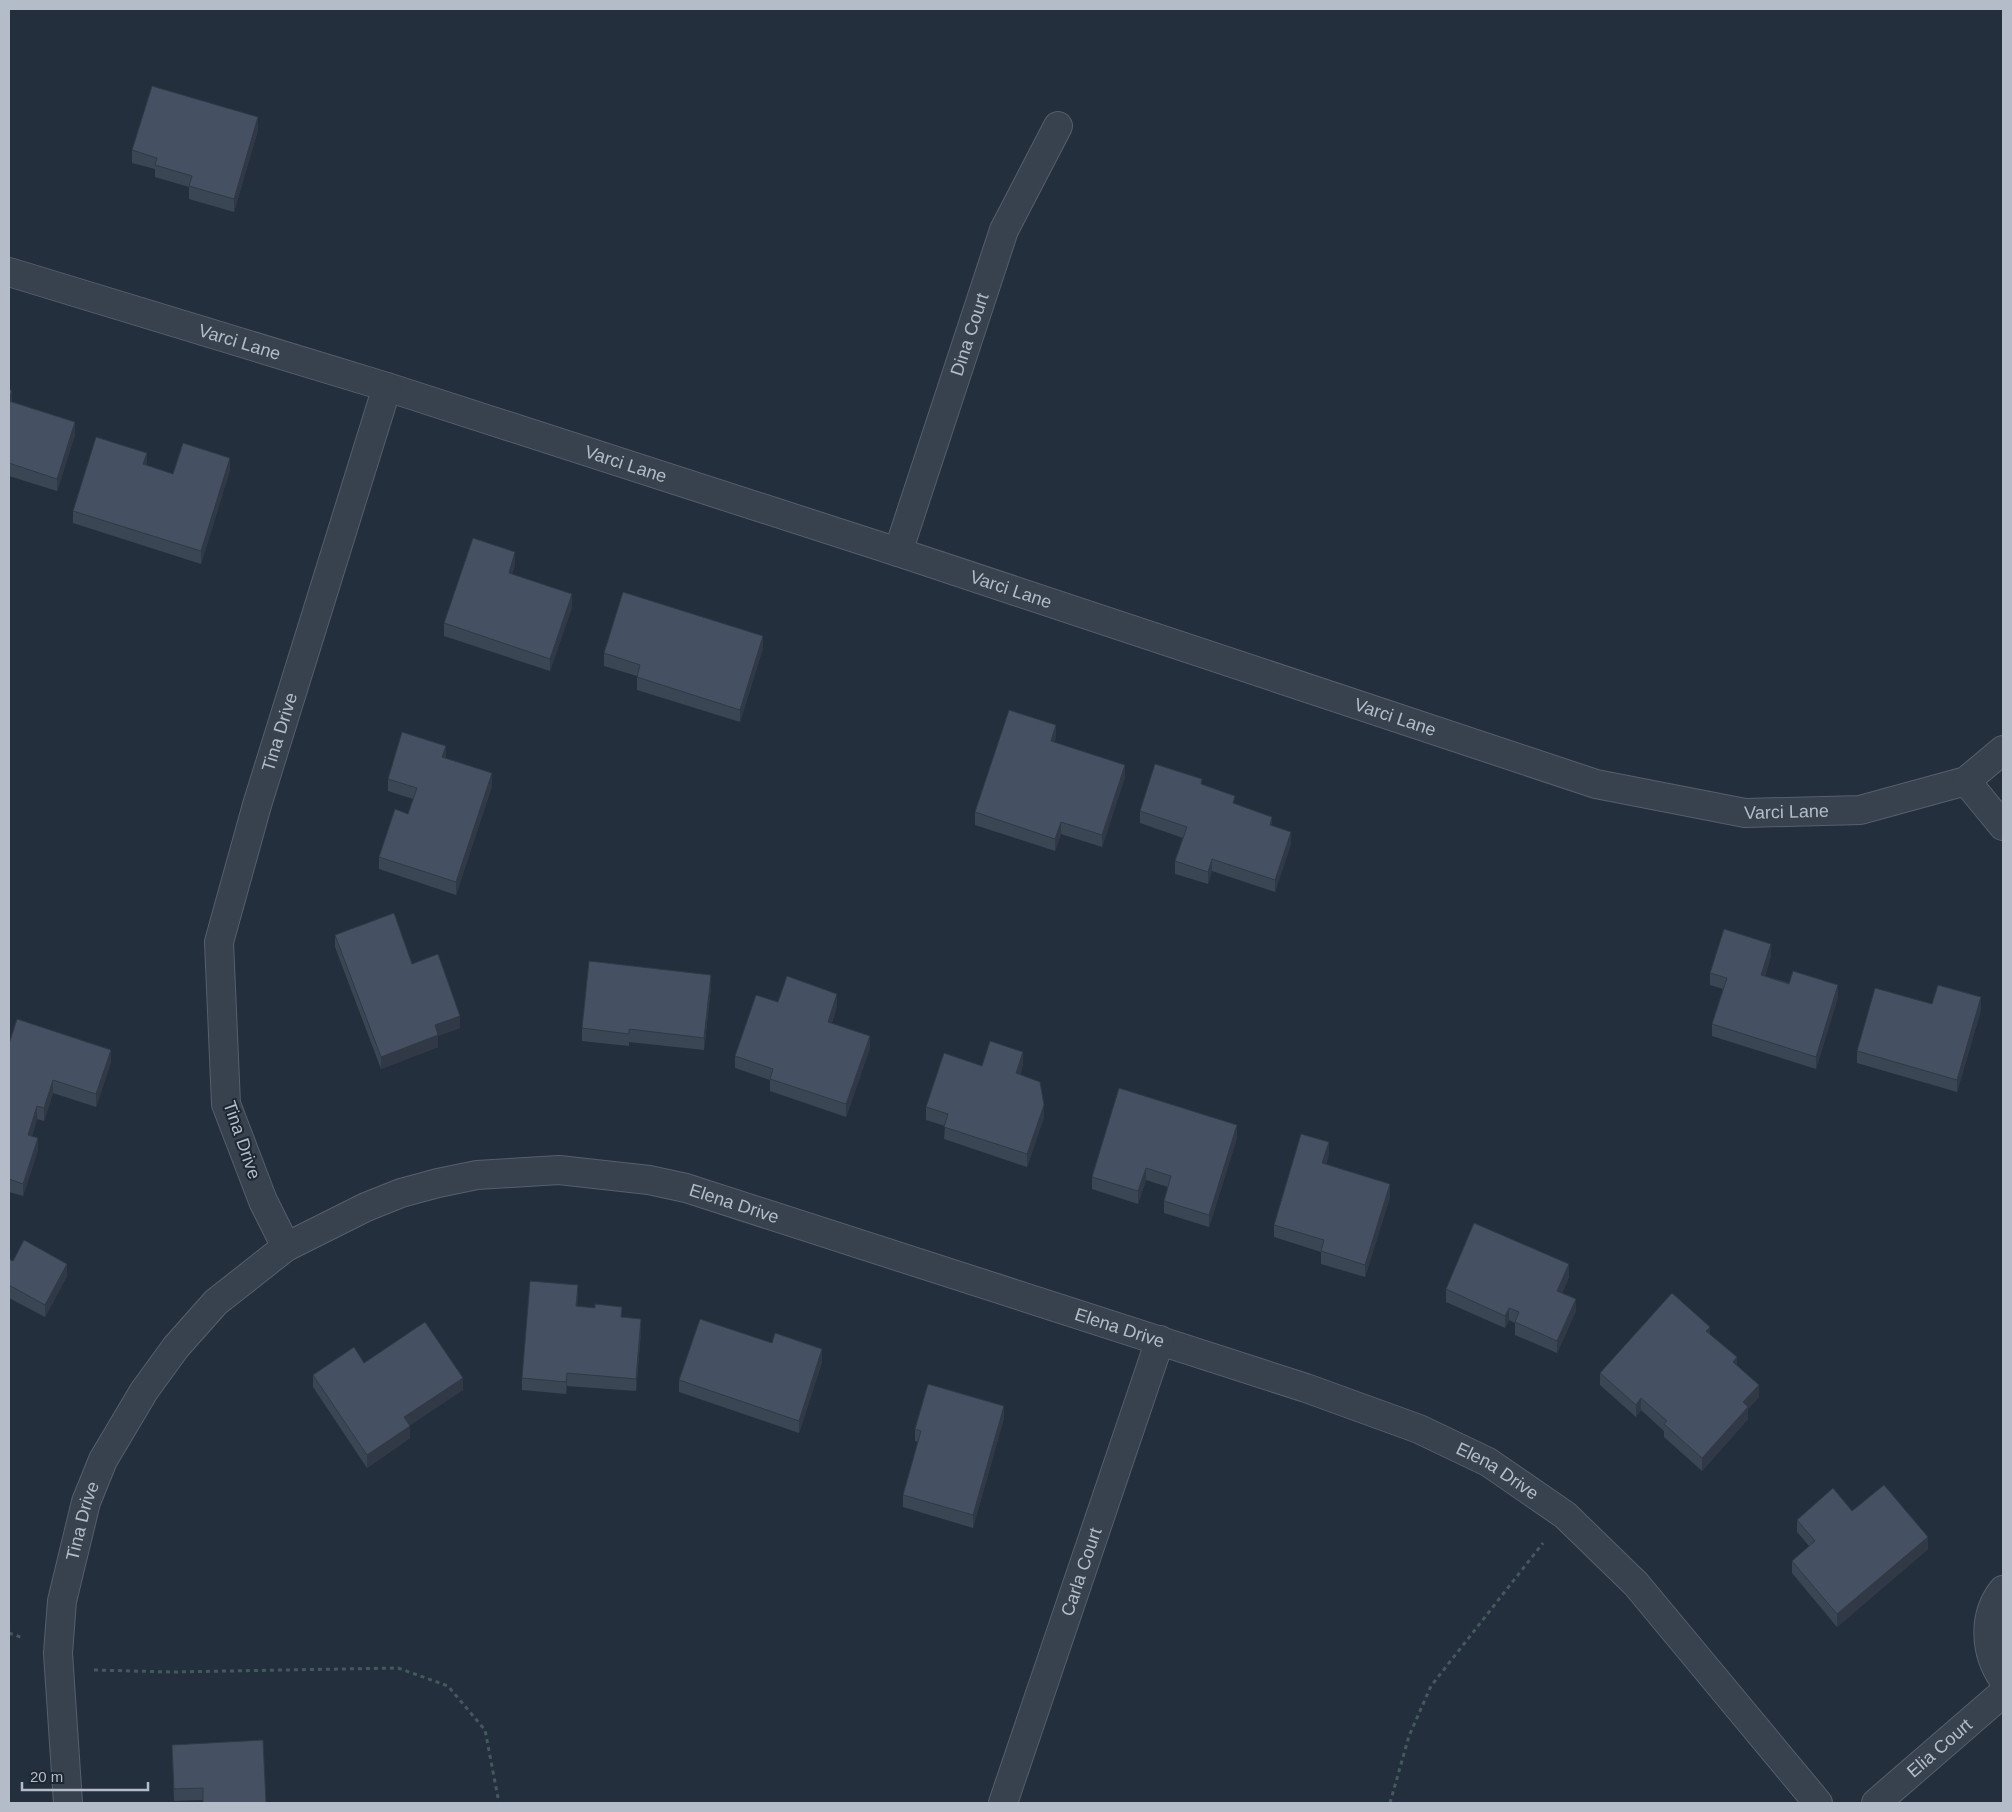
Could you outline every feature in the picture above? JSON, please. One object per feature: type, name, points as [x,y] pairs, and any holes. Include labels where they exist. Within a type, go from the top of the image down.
[{"type":"street","name":"Dina Court","points":[[898,552],[1004,230],[1058,126]]},
{"type":"street","name":"Varci Lane","points":[[9,272],[387,387],[898,552],[1596,784],[1745,813],[1860,810],[1966,781]]},
{"type":"street","name":"Tina Drive","points":[[68,1803],[58,1653],[62,1601],[86,1502],[107,1451],[144,1391],[176,1347],[216,1302],[286,1247],[263,1201],[226,1104],[219,942],[257,805],[387,387]]},
{"type":"street","points":[[2003,750],[1966,781],[2003,826]]},
{"type":"street","name":"Elena Drive","points":[[286,1247],[366,1207],[402,1193],[477,1175],[559,1170],[649,1180],[686,1188],[1160,1340],[1306,1388],[1419,1429],[1488,1462],[1565,1515],[1636,1584],[1818,1803]]},
{"type":"street","name":"Carla Court","points":[[1003,1803],[1160,1340]]},
{"type":"street","points":[[2003,1590],[1998,1596],[1989,1620],[1988,1644],[1995,1668],[2003,1679]]},
{"type":"street","name":"Elia Court","points":[[1876,1803],[2003,1694]]},
{"type":"path","points":[[1390,1803],[1409,1736],[1431,1686],[1565,1515]]},
{"type":"path","points":[[9,1633],[58,1653],[87,1670],[171,1672],[398,1668],[448,1686],[485,1730],[498,1803]]},
{"type":"building","points":[[152,86],[258,117],[234,199],[189,186],[192,176],[155,165],[157,158],[132,150]]},
{"type":"building","points":[[9,401],[75,422],[57,479],[9,463]]},
{"type":"building","points":[[96,437],[147,453],[143,464],[173,474],[183,443],[230,458],[201,551],[73,511]]},
{"type":"building","points":[[473,538],[515,552],[509,573],[572,594],[550,659],[444,623]]},
{"type":"building","points":[[623,592],[763,636],[740,710],[637,677],[640,665],[604,653]]},
{"type":"building","points":[[1009,710],[1056,725],[1051,741],[1125,765],[1102,835],[1061,822],[1055,839],[975,812]]},
{"type":"building","points":[[402,732],[446,746],[442,757],[492,773],[456,882],[379,857],[395,809],[408,814],[417,788],[388,779]]},
{"type":"building","points":[[1155,764],[1202,779],[1201,784],[1235,796],[1233,803],[1272,817],[1270,825],[1291,832],[1275,880],[1212,859],[1208,872],[1175,861],[1187,827],[1140,811]]},
{"type":"building","points":[[394,913],[412,964],[438,954],[460,1016],[435,1025],[438,1035],[381,1057],[335,935]]},
{"type":"building","points":[[1724,929],[1771,944],[1761,975],[1789,984],[1793,971],[1838,985],[1816,1057],[1712,1024],[1727,978],[1710,973]]},
{"type":"building","points":[[589,961],[711,975],[704,1038],[629,1029],[629,1034],[582,1028]]},
{"type":"building","points":[[787,976],[837,994],[828,1022],[870,1036],[846,1104],[770,1079],[773,1069],[735,1056],[756,995],[778,1002]]},
{"type":"building","points":[[1938,985],[1981,997],[1957,1080],[1857,1051],[1875,988],[1932,1004]]},
{"type":"building","points":[[17,1019],[111,1050],[96,1094],[53,1080],[44,1108],[37,1106],[28,1135],[38,1138],[23,1184],[9,1179],[9,1044]]},
{"type":"building","points":[[990,1041],[1023,1052],[1016,1073],[1040,1082],[1044,1105],[1027,1154],[944,1127],[948,1114],[926,1107],[944,1053],[982,1066]]},
{"type":"building","points":[[1119,1088],[1237,1125],[1209,1215],[1164,1201],[1171,1176],[1146,1168],[1138,1191],[1092,1177]]},
{"type":"building","points":[[1301,1134],[1329,1142],[1322,1163],[1390,1184],[1365,1265],[1321,1251],[1324,1240],[1274,1225]]},
{"type":"building","points":[[1474,1223],[1569,1264],[1557,1291],[1576,1299],[1557,1341],[1515,1322],[1519,1312],[1509,1308],[1505,1316],[1446,1289]]},
{"type":"building","points":[[24,1240],[67,1264],[45,1305],[9,1285],[9,1259],[13,1261]]},
{"type":"building","points":[[530,1281],[578,1285],[576,1306],[595,1308],[595,1304],[622,1307],[621,1317],[641,1319],[636,1379],[567,1373],[566,1382],[522,1378]]},
{"type":"building","points":[[1672,1293],[1710,1327],[1706,1331],[1737,1357],[1733,1362],[1759,1385],[1743,1402],[1748,1407],[1702,1458],[1664,1424],[1667,1421],[1641,1398],[1636,1405],[1600,1373]]},
{"type":"building","points":[[700,1319],[772,1343],[775,1333],[822,1349],[799,1421],[679,1380]]},
{"type":"building","points":[[425,1322],[463,1378],[404,1417],[410,1426],[367,1455],[313,1375],[354,1347],[364,1363]]},
{"type":"building","points":[[928,1384],[1004,1406],[973,1515],[903,1495],[921,1431],[915,1429]]},
{"type":"building","points":[[1884,1485],[1928,1537],[1837,1614],[1792,1561],[1815,1541],[1797,1520],[1833,1488],[1852,1511]]},
{"type":"building","points":[[263,1740],[266,1803],[203,1803],[203,1788],[174,1789],[172,1745]]}]
